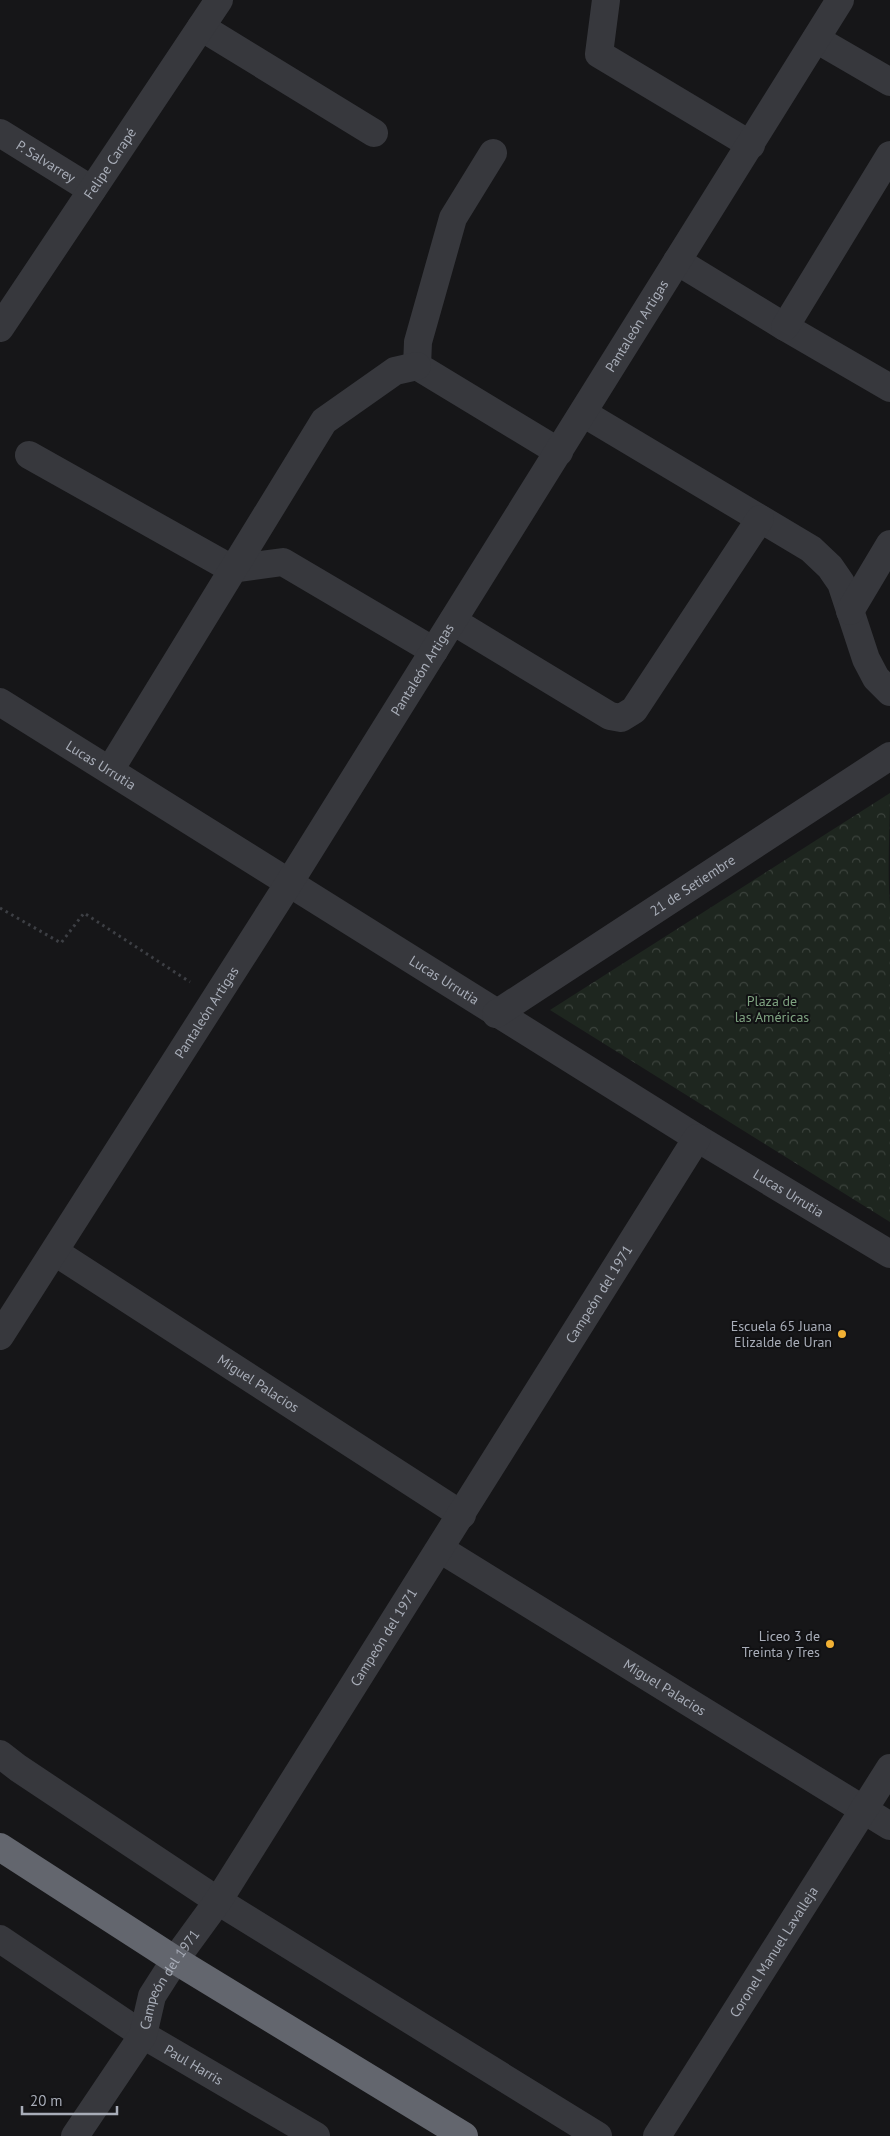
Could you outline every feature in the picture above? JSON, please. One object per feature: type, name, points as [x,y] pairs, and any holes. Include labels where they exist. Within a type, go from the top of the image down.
[{"type":"highway","points":[[0,1847],[175,1960],[464,2136]]},
{"type":"street","name":"Felipe Carapé","points":[[0,328],[219,0]]},
{"type":"street","points":[[606,0],[598,54],[751,145]]},
{"type":"street","name":"Pantaleón Artigas","points":[[0,1336],[290,883],[840,0]]},
{"type":"street","points":[[201,27],[374,133]]},
{"type":"street","points":[[816,39],[890,82]]},
{"type":"street","name":"P. Salvarrey","points":[[0,133],[92,190]]},
{"type":"street","points":[[417,366],[418,342],[452,218],[493,153]]},
{"type":"street","points":[[785,327],[890,155]]},
{"type":"street","points":[[677,261],[890,388]]},
{"type":"street","points":[[110,770],[324,421],[395,371],[417,366],[559,452]]},
{"type":"street","points":[[583,413],[811,549],[830,567],[841,583],[866,659],[876,678],[890,692]]},
{"type":"street","points":[[29,454],[232,569],[283,562],[434,651]]},
{"type":"street","points":[[453,621],[610,716],[622,718],[634,710],[760,519]]},
{"type":"street","points":[[850,611],[890,544]]},
{"type":"street","name":"Lucas Urrutia","points":[[0,702],[496,1014],[696,1138],[890,1254]]},
{"type":"street","name":"21 de Setiembre","points":[[496,1014],[890,756]]},
{"type":"street","name":"Campeón del 1971","points":[[75,2136],[143,2034],[152,1996],[175,1960],[218,1901],[462,1515],[696,1138]]},
{"type":"street","name":"Miguel Palacios","points":[[55,1252],[462,1515]]},
{"type":"street","name":"Miguel Palacios","points":[[440,1549],[890,1826]]},
{"type":"street","points":[[0,1754],[18,1768],[218,1901],[598,2136]]},
{"type":"street","name":"Coronel Manuel Lavalleja","points":[[656,2136],[890,1768]]},
{"type":"street","name":"Paul Harris","points":[[0,1939],[143,2034],[316,2136]]},
{"type":"path","points":[[0,908],[61,943],[84,914],[216,999]]},
{"type":"green space","name":"Plaza de las Américas","points":[[890,793],[889,891],[890,1222],[550,1010]]},
{"type":"place","name":"Escuela 65 Juana Elizalde de Uran","points":[[842,1334]]},
{"type":"place","name":"Liceo 3 de Treinta y Tres","points":[[830,1644]]}]
